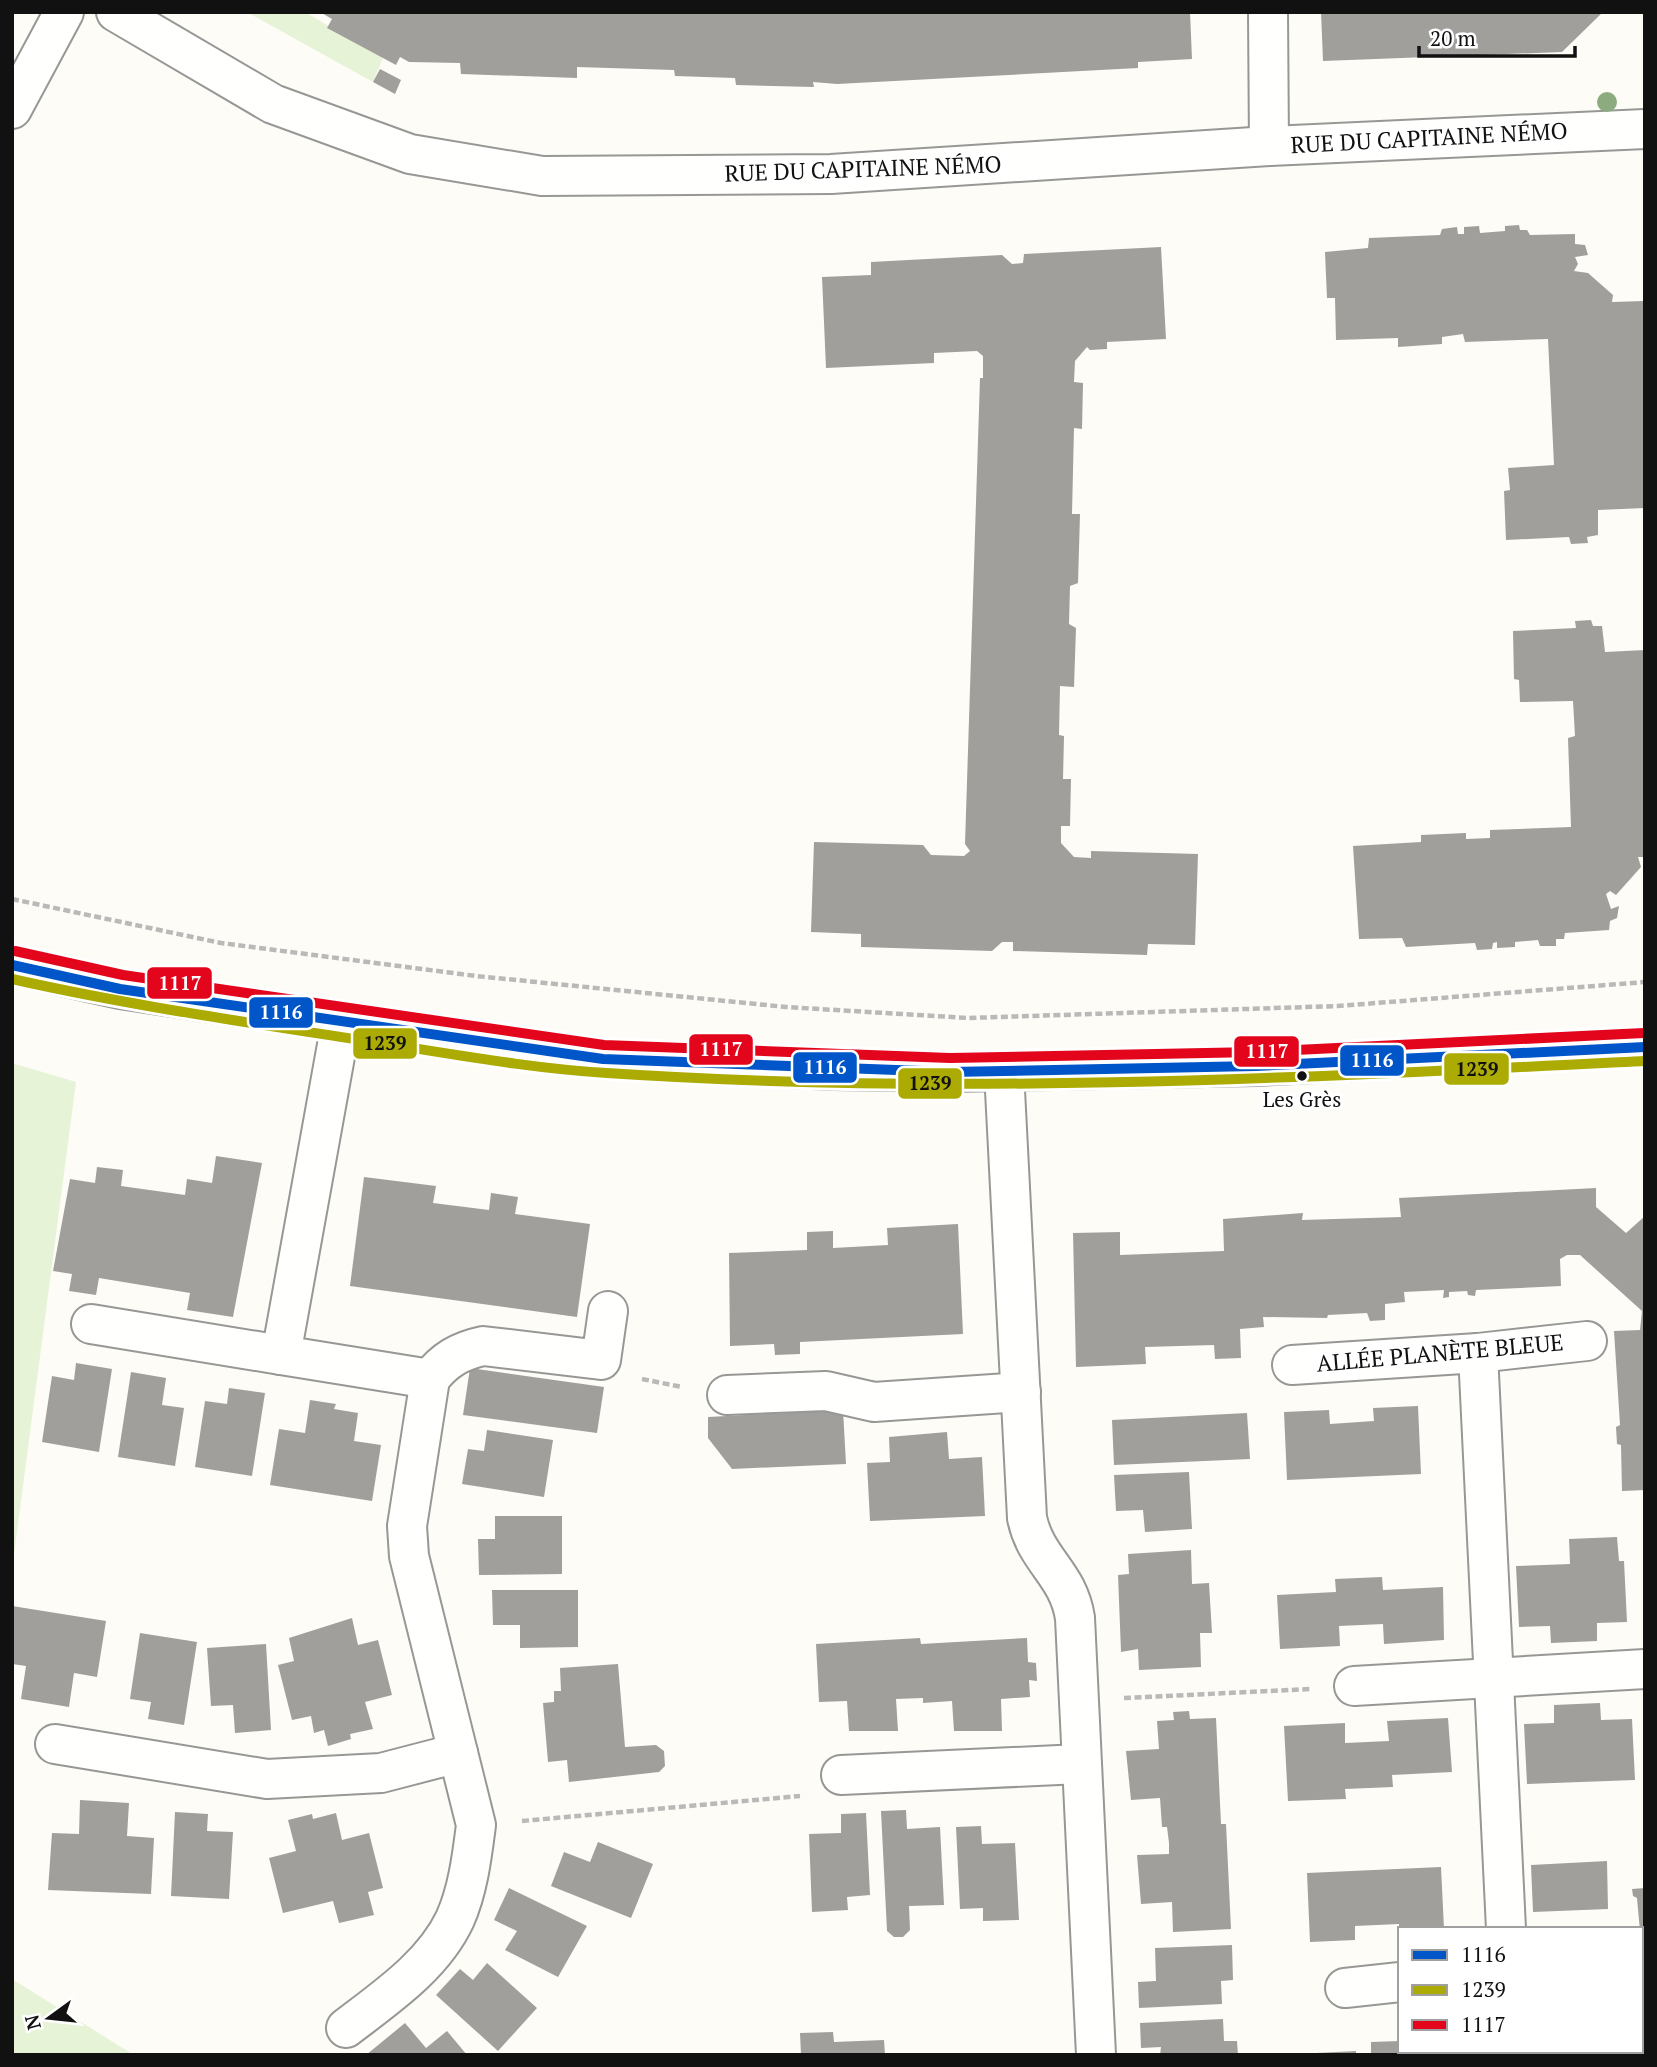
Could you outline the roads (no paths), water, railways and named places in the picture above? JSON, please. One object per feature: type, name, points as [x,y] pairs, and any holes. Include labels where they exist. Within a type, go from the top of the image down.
[{"type":"street","points":[[12,109],[64,12]]},
{"type":"street","name":"RUE DU CAPITAINE NÉMO","points":[[116,12],[273,104],[410,154],[542,176],[831,174],[1269,146],[1645,129]]},
{"type":"street","points":[[1268,12],[1269,146]]},
{"type":"street","points":[[12,965],[120,989],[603,1059],[832,1070],[1004,1071],[1256,1066],[1645,1047]]},
{"type":"street","points":[[281,1354],[341,1023]]},
{"type":"street","points":[[1004,1071],[1027,1518],[1035,1544],[1068,1588],[1072,1600],[1096,2055]]},
{"type":"street","points":[[346,2028],[400,1986],[426,1961],[455,1920],[470,1870],[476,1825],[417,1590],[408,1536],[430,1379],[441,1364],[470,1349],[483,1346],[601,1360],[608,1311]]},
{"type":"street","points":[[91,1324],[430,1379]]},
{"type":"street","name":"ALLÉE PLANÈTE BLEUE","points":[[1292,1365],[1478,1353],[1587,1341]]},
{"type":"street","points":[[1478,1353],[1491,1678],[1506,1927]]},
{"type":"street","points":[[727,1395],[826,1391],[874,1402],[1021,1392]]},
{"type":"street","points":[[1354,1686],[1645,1669]]},
{"type":"street","points":[[55,1744],[267,1779],[381,1773],[458,1753]]},
{"type":"street","points":[[841,1775],[1080,1764]]},
{"type":"street","points":[[1345,1988],[1398,1982]]},
{"type":"place","name":"Les Grès","points":[[1302,1076]]}]
